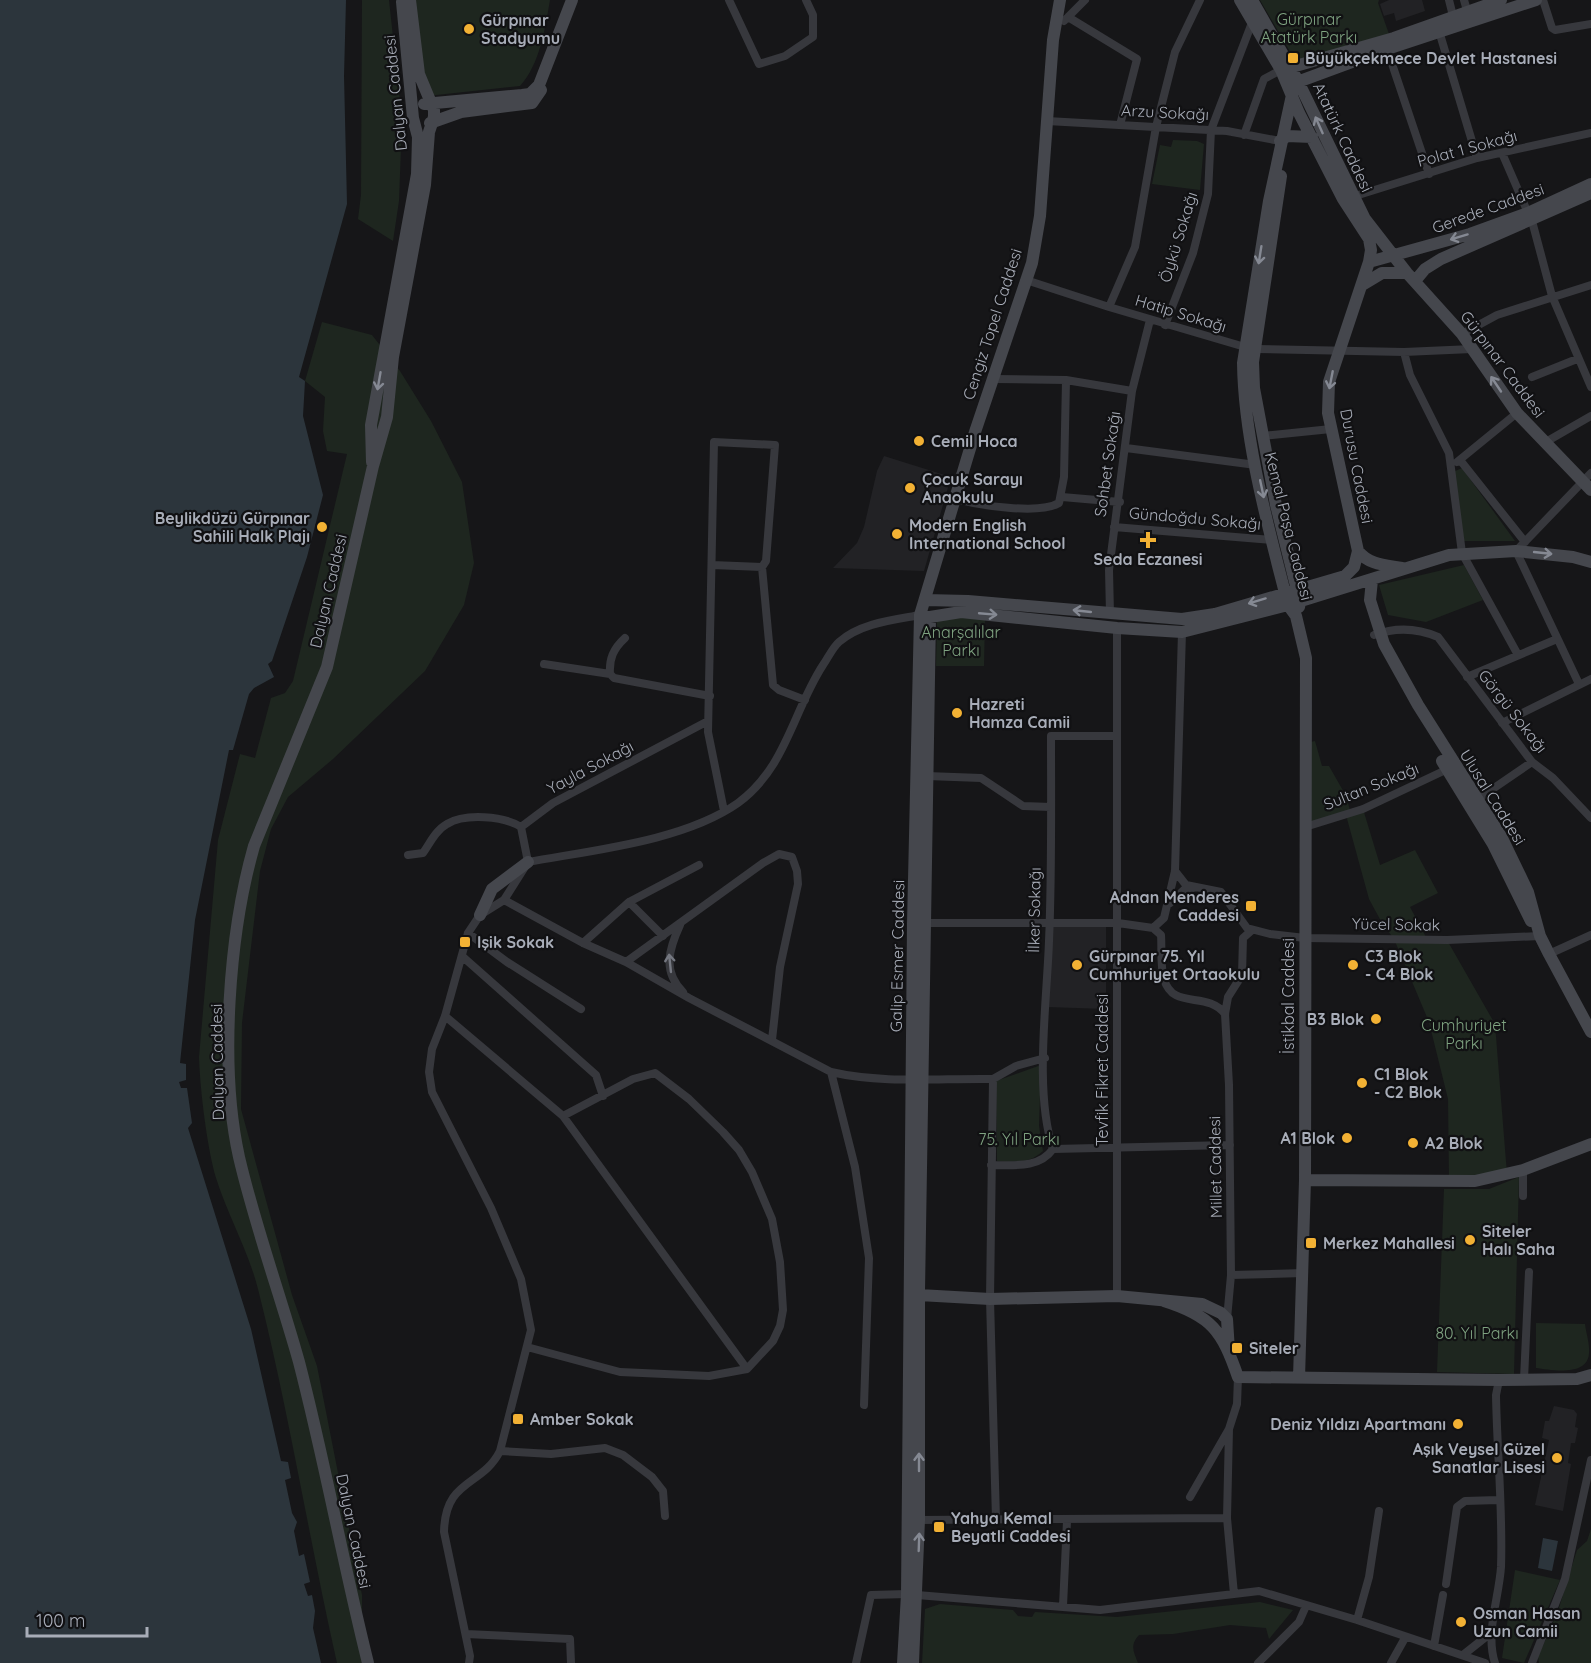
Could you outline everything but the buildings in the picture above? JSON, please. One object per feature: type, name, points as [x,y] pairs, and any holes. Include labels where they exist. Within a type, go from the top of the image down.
[{"type":"street","name":"Dalyan Caddesi","points":[[402,0],[413,114],[418,137],[415,216]]},
{"type":"street","name":"Dalyan Caddesi","points":[[368,1663],[299,1363],[239,1156],[230,1074],[230,1026],[234,956],[246,872],[254,846],[327,666],[373,466],[409,241],[434,110],[419,74],[410,0]]},
{"type":"street","points":[[450,108],[432,122],[423,125],[417,123],[413,114],[420,104],[450,108],[530,94],[543,77],[572,0]]},
{"type":"street","points":[[729,0],[759,64],[784,56],[813,37],[813,15],[806,0]]},
{"type":"street","name":"Cengiz Topel Caddesi","points":[[925,616],[925,600],[955,499],[1026,280],[1040,216],[1055,30],[1060,0]]},
{"type":"street","points":[[1055,30],[1085,0]]},
{"type":"street","points":[[1109,307],[1135,247],[1156,127],[1175,52],[1200,0]]},
{"type":"street","name":"Atatürk Caddesi","points":[[1240,0],[1285,69]]},
{"type":"street","name":"Atatürk Caddesi","points":[[1252,0],[1285,69],[1312,137],[1343,199],[1369,240],[1371,250],[1362,285]]},
{"type":"street","points":[[1449,0],[1453,16]]},
{"type":"street","points":[[1244,135],[1264,80],[1285,69],[1394,38],[1501,0]]},
{"type":"street","points":[[1294,92],[1387,49],[1439,31],[1472,10],[1536,0]]},
{"type":"street","points":[[1543,0],[1555,30],[1591,24]]},
{"type":"street","points":[[1068,17],[1137,59],[1120,125]]},
{"type":"street","name":"Öykü Sokağı","points":[[1166,325],[1193,253],[1208,194],[1211,130],[1253,20]]},
{"type":"street","points":[[1439,31],[1477,158]]},
{"type":"street","points":[[1387,49],[1429,174]]},
{"type":"street","name":"Atatürk Caddesi","points":[[1294,92],[1305,96],[1352,197],[1365,219],[1411,277]]},
{"type":"street","name":"Kemal Paşa Caddesi","points":[[1294,92],[1283,138],[1244,388],[1256,465],[1273,540],[1296,616]]},
{"type":"street","name":"Arzu Sokağı","points":[[1047,121],[1211,130],[1283,138]]},
{"type":"street","name":"Polat 1 Sokağı","points":[[1352,197],[1477,158],[1591,132]]},
{"type":"street","points":[[1283,138],[1312,137]]},
{"type":"street","points":[[1502,153],[1530,217],[1552,296],[1591,387]]},
{"type":"street","name":"Gerede Caddesi","points":[[1411,277],[1441,259],[1530,217],[1591,184]]},
{"type":"street","name":"Gerede Caddesi","points":[[1369,262],[1530,217],[1591,194]]},
{"type":"street","points":[[1362,285],[1382,273],[1411,277]]},
{"type":"street","name":"Gürpınar Caddesi","points":[[1411,277],[1462,334],[1517,413],[1544,443],[1588,482]]},
{"type":"street","name":"Hatip Sokağı","points":[[1026,280],[1166,325],[1250,348],[1338,352],[1472,349]]},
{"type":"street","name":"Durusu Caddesi","points":[[1358,551],[1328,413],[1329,382],[1362,285]]},
{"type":"street","points":[[1462,334],[1497,315],[1591,285]]},
{"type":"street","name":"Sohbet Sokağı","points":[[1110,614],[1108,592],[1114,526],[1132,391],[1150,320]]},
{"type":"street","name":"Kemal Paşa Caddesi","points":[[1250,348],[1255,405],[1290,590]]},
{"type":"street","points":[[1404,352],[1410,375],[1449,453],[1462,553],[1518,655]]},
{"type":"street","points":[[1532,377],[1578,359]]},
{"type":"street","points":[[993,379],[1066,380],[1132,391]]},
{"type":"street","points":[[955,499],[979,504],[1039,508],[1054,506],[1062,497],[1066,380]]},
{"type":"street","points":[[1450,468],[1517,413]]},
{"type":"street","points":[[1544,443],[1591,416]]},
{"type":"street","points":[[1262,436],[1331,429]]},
{"type":"street","points":[[724,811],[712,761],[708,721],[714,442],[775,445],[767,552],[766,561],[762,567],[773,685],[779,690],[805,700]]},
{"type":"street","points":[[1126,448],[1256,465]]},
{"type":"street","points":[[1460,460],[1521,546],[1557,639],[1579,684]]},
{"type":"street","points":[[1521,546],[1588,482]]},
{"type":"street","points":[[1062,497],[1119,502]]},
{"type":"street","name":"Gündoğdu Sokağı","points":[[1114,526],[1273,540]]},
{"type":"street","points":[[469,1663],[466,1634],[444,1532],[444,1515],[455,1493],[472,1477],[492,1467],[500,1451],[531,1330],[521,1279],[491,1208],[432,1092],[429,1072],[432,1048],[445,1016],[468,933],[480,915],[492,889],[528,862],[696,827],[738,803],[767,777],[787,742],[813,681],[838,642],[873,623],[961,612],[1117,628],[1182,625],[1294,604],[1403,568],[1462,553],[1521,546],[1591,562]]},
{"type":"street","points":[[1358,551],[1365,559],[1372,562],[1403,568]]},
{"type":"street","points":[[925,600],[979,602],[1110,614],[1182,625],[1290,590],[1345,576],[1354,567],[1358,551]]},
{"type":"street","points":[[712,565],[762,567]]},
{"type":"street","points":[[1372,580],[1370,600],[1378,647],[1473,804],[1591,1032]]},
{"type":"street","points":[[1346,588],[1362,597],[1377,634]]},
{"type":"street","points":[[925,616],[927,776],[919,923],[1118,923],[1153,928],[1161,935]]},
{"type":"street","name":"Galip Esmer Caddesi","points":[[912,1594],[916,1078],[925,616]]},
{"type":"street","name":"İstikbal Caddesi","points":[[1296,616],[1306,658],[1305,1180],[1304,1273],[1299,1378]]},
{"type":"street","points":[[1182,625],[1175,871],[1161,935],[1164,982],[1183,1000],[1208,1000],[1233,988],[1242,975],[1241,922]]},
{"type":"street","name":"Tevfik Fikret Caddesi","points":[[1117,628],[1118,1296]]},
{"type":"street","name":"Görgü Sokağı","points":[[1377,634],[1420,629],[1438,637],[1532,762],[1553,778],[1589,814]]},
{"type":"street","points":[[610,674],[614,648],[624,638]]},
{"type":"street","points":[[1466,674],[1557,639]]},
{"type":"street","points":[[544,664],[610,674],[614,678],[632,684],[710,696]]},
{"type":"street","points":[[1502,723],[1591,679]]},
{"type":"street","name":"Yayla Sokağı","points":[[521,827],[553,803],[708,721]]},
{"type":"street","name":"İlker Sokağı","points":[[1053,1149],[1046,1127],[1045,1058],[1050,924],[1052,735],[1116,735]]},
{"type":"street","points":[[1473,804],[1532,762]]},
{"type":"street","name":"Sultan Sokağı","points":[[1305,827],[1363,809],[1450,767]]},
{"type":"street","points":[[927,776],[981,778],[1023,806],[1051,807]]},
{"type":"street","points":[[408,855],[423,853],[437,832],[449,822],[496,816],[521,827],[528,862],[504,900],[480,915]]},
{"type":"street","points":[[626,962],[763,863],[779,854],[792,857],[798,871],[798,884],[780,967],[772,1040]]},
{"type":"street","points":[[583,943],[629,902],[699,865]]},
{"type":"street","points":[[1175,871],[1186,885],[1221,892],[1241,922],[1251,931],[1242,941]]},
{"type":"street","points":[[1169,904],[1185,889],[1194,887]]},
{"type":"street","points":[[504,900],[583,943],[626,962],[688,998],[831,1072],[854,1077],[993,1079],[1016,1066],[1045,1058]]},
{"type":"street","points":[[629,902],[663,936]]},
{"type":"street","points":[[1153,928],[1164,918]]},
{"type":"street","points":[[680,924],[669,949],[668,964],[677,986],[688,998]]},
{"type":"street","name":"Yücel Sokak","points":[[1251,931],[1305,938],[1447,940],[1540,936]]},
{"type":"street","points":[[468,933],[507,962],[581,1009]]},
{"type":"street","points":[[1549,954],[1591,935]]},
{"type":"street","points":[[463,957],[596,1075],[603,1096]]},
{"type":"street","name":"Millet Caddesi","points":[[1227,1319],[1231,1275],[1230,1145],[1225,1014],[1228,997],[1233,988]]},
{"type":"street","points":[[1208,1000],[1225,1014]]},
{"type":"street","points":[[445,1016],[563,1116],[747,1370]]},
{"type":"street","points":[[831,1072],[855,1167],[869,1258],[864,1405]]},
{"type":"street","points":[[527,1347],[620,1372],[709,1376],[747,1370],[773,1341],[780,1326],[783,1310],[780,1262],[772,1219],[752,1172],[739,1150],[689,1099],[655,1073],[633,1079],[563,1116]]},
{"type":"street","points":[[993,1079],[990,1299],[996,1520]]},
{"type":"street","points":[[1305,1180],[1475,1181],[1523,1170],[1591,1144]]},
{"type":"street","points":[[991,1165],[1033,1163],[1048,1155],[1053,1149],[1230,1145]]},
{"type":"street","points":[[1523,1170],[1523,1196]]},
{"type":"street","points":[[1524,1379],[1529,1272]]},
{"type":"street","points":[[1231,1275],[1304,1273]]},
{"type":"street","points":[[915,1294],[990,1299],[1118,1296],[1202,1304],[1221,1312],[1227,1319],[1229,1351],[1238,1377],[1238,1404],[1229,1429],[1190,1497]]},
{"type":"street","points":[[1164,1300],[1196,1312],[1206,1319],[1229,1351]]},
{"type":"street","points":[[1238,1377],[1499,1380],[1577,1379],[1591,1375]]},
{"type":"street","points":[[1495,1663],[1492,1654],[1492,1632],[1501,1567],[1496,1395],[1499,1380]]},
{"type":"street","points":[[1229,1429],[1227,1518],[1234,1594]]},
{"type":"street","points":[[500,1451],[551,1454],[605,1448],[623,1455],[652,1477],[663,1491],[665,1516]]},
{"type":"street","points":[[1532,1663],[1565,1580],[1591,1460]]},
{"type":"street","points":[[1446,1584],[1457,1507],[1465,1500],[1498,1500]]},
{"type":"street","points":[[1357,1620],[1369,1577],[1379,1511]]},
{"type":"street","points":[[914,1520],[1067,1521],[1227,1518]]},
{"type":"street","points":[[1063,1606],[1067,1521]]},
{"type":"street","points":[[856,1663],[871,1595],[912,1594],[1100,1610],[1259,1591],[1357,1620],[1485,1663]]},
{"type":"street","points":[[903,1663],[912,1594]]},
{"type":"street","points":[[912,1594],[913,1663]]},
{"type":"street","points":[[1434,1646],[1443,1595]]},
{"type":"street","points":[[1258,1663],[1299,1622],[1306,1606]]},
{"type":"street","points":[[1463,1655],[1492,1632]]},
{"type":"street","points":[[466,1634],[570,1639],[571,1663]]},
{"type":"street","points":[[1391,1663],[1405,1638]]},
{"type":"shaded area","points":[[0,0],[346,0],[344,76],[347,204],[299,377],[305,381],[303,416],[323,495],[307,557],[272,661],[268,664],[274,677],[254,688],[249,694],[233,750],[229,750],[195,920],[180,1063],[186,1064],[186,1080],[179,1082],[181,1088],[187,1088],[192,1123],[188,1128],[251,1329],[281,1461],[288,1462],[291,1478],[285,1480],[292,1513],[297,1522],[294,1531],[299,1556],[304,1554],[310,1582],[304,1584],[308,1596],[312,1595],[315,1611],[313,1628],[321,1663],[0,1663]]},
{"type":"shaded area","points":[[1389,0],[1422,0],[1425,11],[1396,21],[1394,13],[1384,16],[1380,4]]},
{"type":"shaded area","points":[[884,456],[951,477],[924,571],[833,568],[857,543],[864,527],[877,471]]},
{"type":"shaded area","name":"Gürpınar 75. Yıl Cumhuriyet Ortaokulu","points":[[1106,923],[1106,1009],[1047,1007],[1050,924]]},
{"type":"shaded area","name":"Aşık Veysel Güzel Sanatlar Lisesi","points":[[1554,1406],[1574,1410],[1577,1414],[1575,1427],[1578,1428],[1575,1443],[1571,1443],[1568,1463],[1571,1464],[1563,1511],[1535,1505],[1549,1440],[1542,1438],[1545,1421],[1549,1421]]},
{"type":"shaded area","points":[[1543,1538],[1558,1541],[1552,1571],[1538,1568]]},
{"type":"green space","points":[[362,0],[389,0],[402,120],[399,201],[393,241],[358,219],[361,195]]},
{"type":"green space","points":[[412,0],[550,0],[541,46],[527,77],[520,86],[427,96]]},
{"type":"green space","name":"Gürpınar Atatürk Parkı","points":[[1260,0],[1379,0],[1378,3],[1389,34],[1296,62]]},
{"type":"green space","points":[[1173,140],[1197,141],[1204,144],[1200,190],[1152,184],[1160,145],[1171,147]]},
{"type":"green space","points":[[322,322],[372,335],[400,371],[431,421],[462,482],[474,563],[464,605],[425,671],[333,759],[288,797],[271,829],[260,871],[242,1023],[241,1109],[292,1295],[317,1366],[362,1595],[364,1663],[337,1663],[258,1289],[213,1165],[204,1118],[199,1057],[218,840],[240,754],[255,758],[271,698],[285,693],[293,681],[347,454],[327,451],[323,431],[325,397],[305,381]]},
{"type":"green space","points":[[1462,468],[1515,541],[1463,541],[1453,472]]},
{"type":"green space","points":[[1464,565],[1483,600],[1426,622],[1388,615],[1379,585]]},
{"type":"green space","name":"Anarşalılar Parkı","points":[[953,617],[985,618],[984,666],[936,666],[937,621]]},
{"type":"green space","name":"Cumhuriyet Parkı","points":[[1315,741],[1322,766],[1329,766],[1345,794],[1351,813],[1363,809],[1380,865],[1415,850],[1438,893],[1410,907],[1427,939],[1447,940],[1495,1024],[1507,1174],[1449,1181],[1448,1099],[1429,1022],[1394,939],[1369,899],[1346,815],[1309,823],[1306,743]]},
{"type":"green space","name":"75. Yıl Parkı","points":[[1041,1065],[1039,1126],[1043,1151],[1027,1160],[997,1161],[996,1081]]},
{"type":"green space","name":"80. Yıl Parkı","points":[[1519,1177],[1514,1374],[1437,1372],[1444,1189],[1489,1189]]},
{"type":"green space","points":[[1536,1323],[1585,1324],[1589,1350],[1587,1361],[1576,1369],[1536,1368]]},
{"type":"green space","points":[[1591,1529],[1591,1663],[1539,1663],[1538,1657],[1558,1611],[1577,1550],[1587,1541]]},
{"type":"green space","points":[[1515,1570],[1560,1580],[1524,1663],[1502,1658]]},
{"type":"green space","points":[[1260,1602],[1293,1610],[1269,1639],[1266,1628],[1230,1625],[1173,1634],[1139,1635],[1133,1648],[1138,1663],[922,1663],[925,1609],[940,1604],[1013,1610],[1018,1616],[1032,1617],[1035,1612],[1117,1617]]},
{"type":"place","name":"Gürpınar Stadyumu","points":[[469,29]]},
{"type":"place","name":"Büyükçekmece Devlet Hastanesi","points":[[1293,58]]},
{"type":"place","name":"Cemil Hoca","points":[[919,441]]},
{"type":"place","name":"Çocuk Sarayı Anaokulu","points":[[910,488]]},
{"type":"place","name":"Beylikdüzü Gürpınar Sahili Halk Plajı","points":[[322,527]]},
{"type":"place","name":"Modern English International School","points":[[897,534]]},
{"type":"place","name":"Seda Eczanesi","points":[[1148,540]]},
{"type":"place","name":"Hazreti Hamza Camii","points":[[957,713]]},
{"type":"place","name":"Adnan Menderes Caddesi","points":[[1251,906]]},
{"type":"place","name":"Işik Sokak","points":[[465,942]]},
{"type":"place","name":"Gürpınar 75. Yıl Cumhuriyet Ortaokulu","points":[[1077,965]]},
{"type":"place","name":"C3 Blok - C4 Blok","points":[[1353,965]]},
{"type":"place","name":"B3 Blok","points":[[1376,1019]]},
{"type":"place","name":"C1 Blok - C2 Blok","points":[[1362,1083]]},
{"type":"place","name":"A1 Blok","points":[[1347,1138]]},
{"type":"place","name":"A2 Blok","points":[[1413,1143]]},
{"type":"place","name":"Siteler Halı Saha","points":[[1470,1240]]},
{"type":"place","name":"Merkez Mahallesi","points":[[1311,1243]]},
{"type":"place","name":"Siteler","points":[[1237,1348]]},
{"type":"place","name":"Amber Sokak","points":[[518,1419]]},
{"type":"place","name":"Deniz Yıldızı Apartmanı","points":[[1458,1424]]},
{"type":"place","name":"Aşık Veysel Güzel Sanatlar Lisesi","points":[[1557,1458]]},
{"type":"place","name":"Yahya Kemal Beyatli Caddesi","points":[[939,1527]]},
{"type":"place","name":"Osman Hasan Uzun Camii","points":[[1461,1622]]}]
